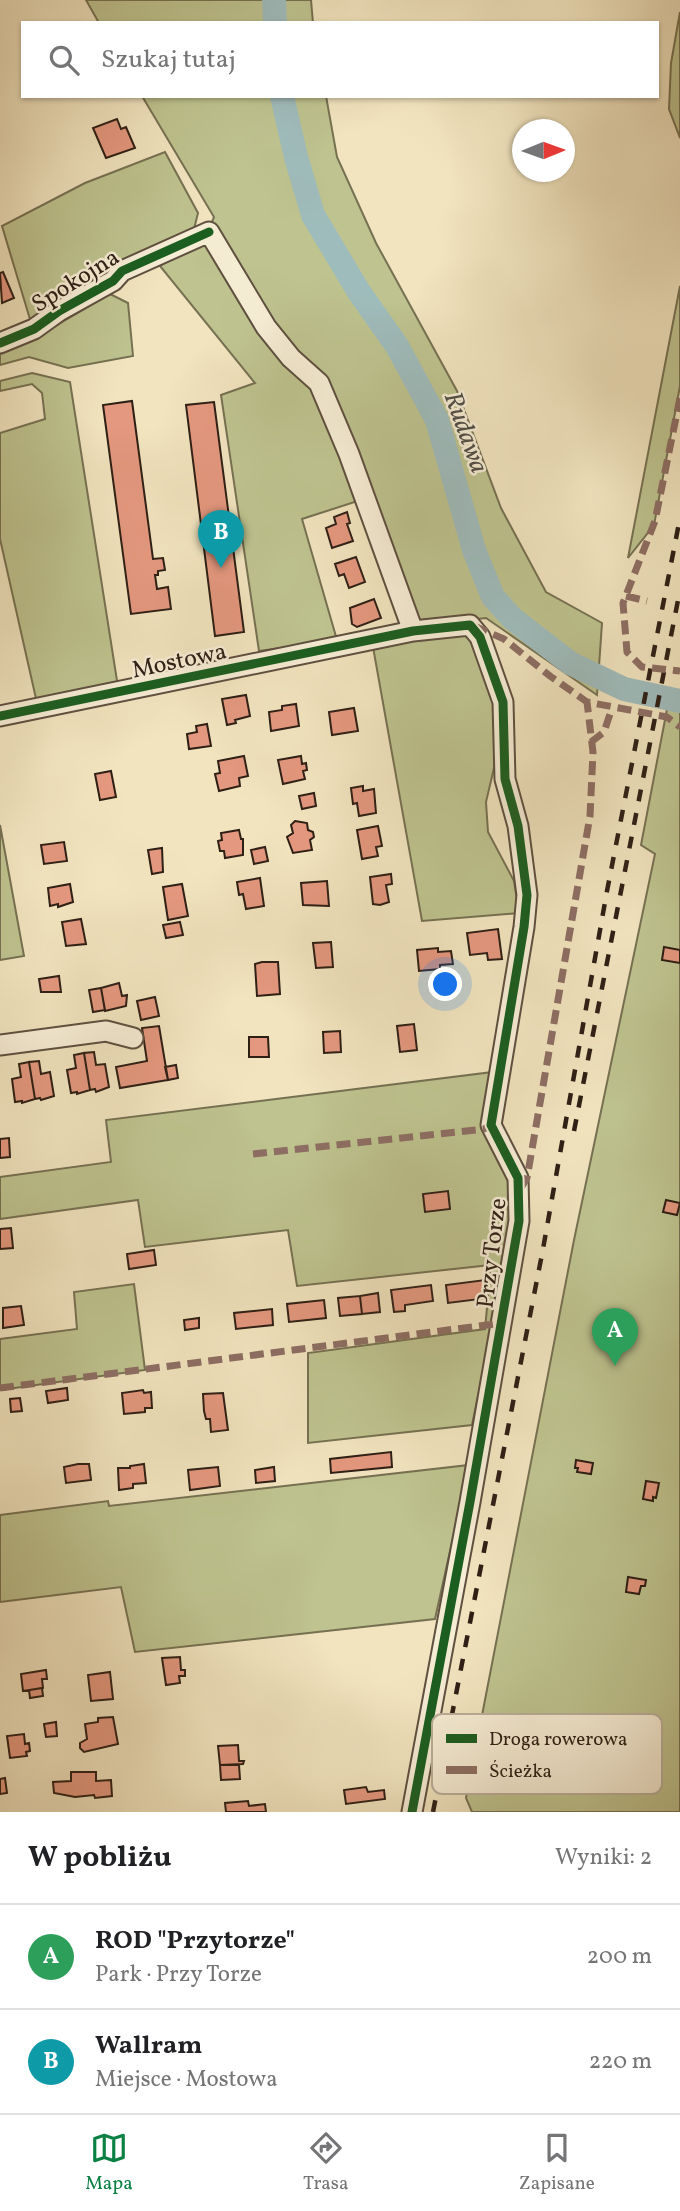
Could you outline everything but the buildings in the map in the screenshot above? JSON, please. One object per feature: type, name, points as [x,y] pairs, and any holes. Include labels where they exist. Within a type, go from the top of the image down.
[{"type":"street","name":"Spokojna","points":[[0,343],[34,329],[59,311],[113,281],[122,271],[209,232],[266,327],[291,358],[320,383],[349,454],[413,631]]},
{"type":"street","name":"Mostowa","points":[[0,716],[413,631],[470,625]]},
{"type":"street","name":"Przy Torze","points":[[412,1812],[519,1221],[518,1178],[491,1125],[527,895],[518,826],[505,779],[503,702],[480,637],[470,625]]},
{"type":"street","points":[[0,1045],[106,1031],[133,1038]]},
{"type":"green space","points":[[86,0],[311,0],[313,21],[98,21]]},
{"type":"green space","points":[[680,12],[680,138],[669,109],[671,63]]},
{"type":"green space","points":[[143,98],[326,98],[337,157],[376,243],[457,391],[501,508],[546,592],[602,623],[597,695],[486,618],[413,626],[370,497],[302,519],[337,640],[259,651],[221,395],[255,383],[160,266],[205,239],[214,217]]},
{"type":"green space","points":[[165,152],[198,213],[194,229],[111,271],[32,326],[2,226],[85,183]]},
{"type":"green space","points":[[680,286],[680,386],[654,525],[628,558]]},
{"type":"green space","points":[[110,294],[128,303],[133,356],[68,368],[29,357],[0,365],[0,350],[43,333]]},
{"type":"green space","points":[[32,373],[70,382],[118,687],[37,703],[0,539],[0,433],[45,419],[42,393],[32,384],[0,391],[0,381]]},
{"type":"green space","points":[[470,630],[496,673],[497,755],[486,802],[488,832],[514,881],[519,913],[422,921],[373,647]]},
{"type":"green space","points":[[668,704],[680,707],[680,1812],[472,1812],[467,1794],[662,1794],[662,1714],[482,1714],[574,1240],[655,854],[641,845]]},
{"type":"green space","points":[[0,825],[24,956],[0,960]]},
{"type":"green space","points":[[501,1071],[497,1127],[516,1180],[504,1272],[472,1425],[308,1443],[308,1353],[485,1329],[491,1265],[297,1286],[288,1230],[145,1247],[138,1200],[0,1219],[0,1177],[111,1162],[106,1120]]},
{"type":"green space","points":[[134,1284],[145,1370],[0,1390],[0,1339],[77,1329],[74,1292]]},
{"type":"green space","points":[[469,1465],[435,1619],[135,1652],[121,1587],[0,1602],[0,1515],[108,1501],[109,1506]]},
{"type":"waterway","name":"Rudawa","points":[[274,0],[275,21]]},
{"type":"waterway","name":"Rudawa","points":[[282,98],[313,215],[359,292],[397,346],[437,420],[474,550],[493,597],[513,619],[570,663],[624,689],[680,701]]},
{"type":"railway","points":[[452,1714],[543,1249],[607,891],[680,518]]},
{"type":"railway","points":[[574,1131],[680,590]]},
{"type":"railway","points":[[433,1812],[437,1794]]},
{"type":"marked path","points":[[680,398],[655,521],[623,603],[627,652],[642,667],[680,671]]},
{"type":"marked path","points":[[626,596],[647,601]]},
{"type":"marked path","points":[[474,626],[504,639],[587,702],[667,717],[680,727]]},
{"type":"marked path","points":[[521,1188],[527,1178],[590,816],[593,752],[587,702]]},
{"type":"marked path","points":[[591,742],[604,732],[612,708]]},
{"type":"marked path","points":[[253,1154],[484,1129],[491,1125]]},
{"type":"marked path","points":[[0,1388],[502,1323]]},
{"type":"cycle path","points":[[0,343],[34,329],[59,311],[113,281],[122,271],[209,232]]},
{"type":"cycle path","points":[[0,716],[413,631],[470,625],[480,637],[503,702],[505,779],[518,826],[527,895],[491,1125],[518,1178],[519,1221],[412,1812]]},
{"type":"place","name":"Wallram","points":[[221,568]]},
{"type":"place","name":"ROD \"Przytorze\"","points":[[615,1366]]}]
